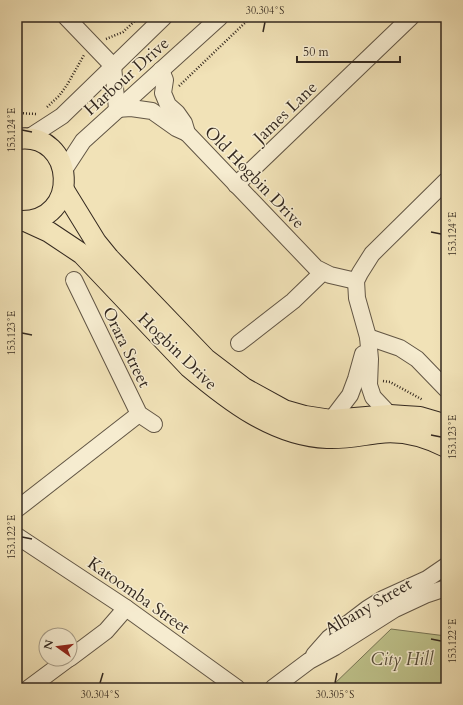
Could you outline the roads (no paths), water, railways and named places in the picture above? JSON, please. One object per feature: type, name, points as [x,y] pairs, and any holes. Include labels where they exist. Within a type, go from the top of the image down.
[{"type":"main road","points":[[20,138],[40,141],[51,148],[59,158],[64,170],[65,180],[64,190],[58,202],[49,212],[38,218],[21,221]]},
{"type":"main road","name":"Hogbin Drive","points":[[64,190],[96,242],[206,358],[223,373],[244,388],[284,410],[305,416],[331,420],[390,415],[420,418],[446,426]]},
{"type":"main road","name":"Hogbin Drive","points":[[21,221],[49,232],[79,251],[189,367],[209,384],[240,406],[259,417],[288,431],[308,436],[344,438],[398,432],[416,435],[446,447]]},
{"type":"street","points":[[66,17],[113,66],[117,109],[131,108],[152,110],[176,128],[187,133]]},
{"type":"street","name":"Harbour Drive","points":[[20,138],[62,116],[164,17]]},
{"type":"street","name":"Harbour Drive","points":[[64,170],[83,141],[220,17]]},
{"type":"street","name":"James Lane","points":[[236,185],[411,17]]},
{"type":"street","name":"Old Hogbin Drive","points":[[160,70],[165,80],[163,93],[184,123],[187,133],[316,268],[323,272],[356,281]]},
{"type":"street","points":[[390,415],[373,397],[369,380],[370,359],[368,337],[357,298],[356,281],[372,254],[446,181]]},
{"type":"street","points":[[239,343],[293,301],[323,272]]},
{"type":"street","name":"Orara Street","points":[[74,280],[139,414],[154,424]]},
{"type":"street","points":[[331,420],[350,395],[368,337]]},
{"type":"street","points":[[368,337],[400,348],[417,359],[443,381]]},
{"type":"street","points":[[17,509],[139,414]]},
{"type":"street","name":"Katoomba Street","points":[[17,536],[126,608],[237,688]]},
{"type":"street","name":"Albany Street","points":[[309,661],[329,638],[368,609],[384,599],[427,579],[446,566]]},
{"type":"street","name":"Albany Street","points":[[273,688],[309,661],[335,647],[395,609],[425,595],[446,588]]},
{"type":"street","points":[[78,651],[106,631],[126,608]]},
{"type":"street","points":[[29,688],[57,667]]},
{"type":"park label","name":"City Hill","points":[[402,659]]}]
